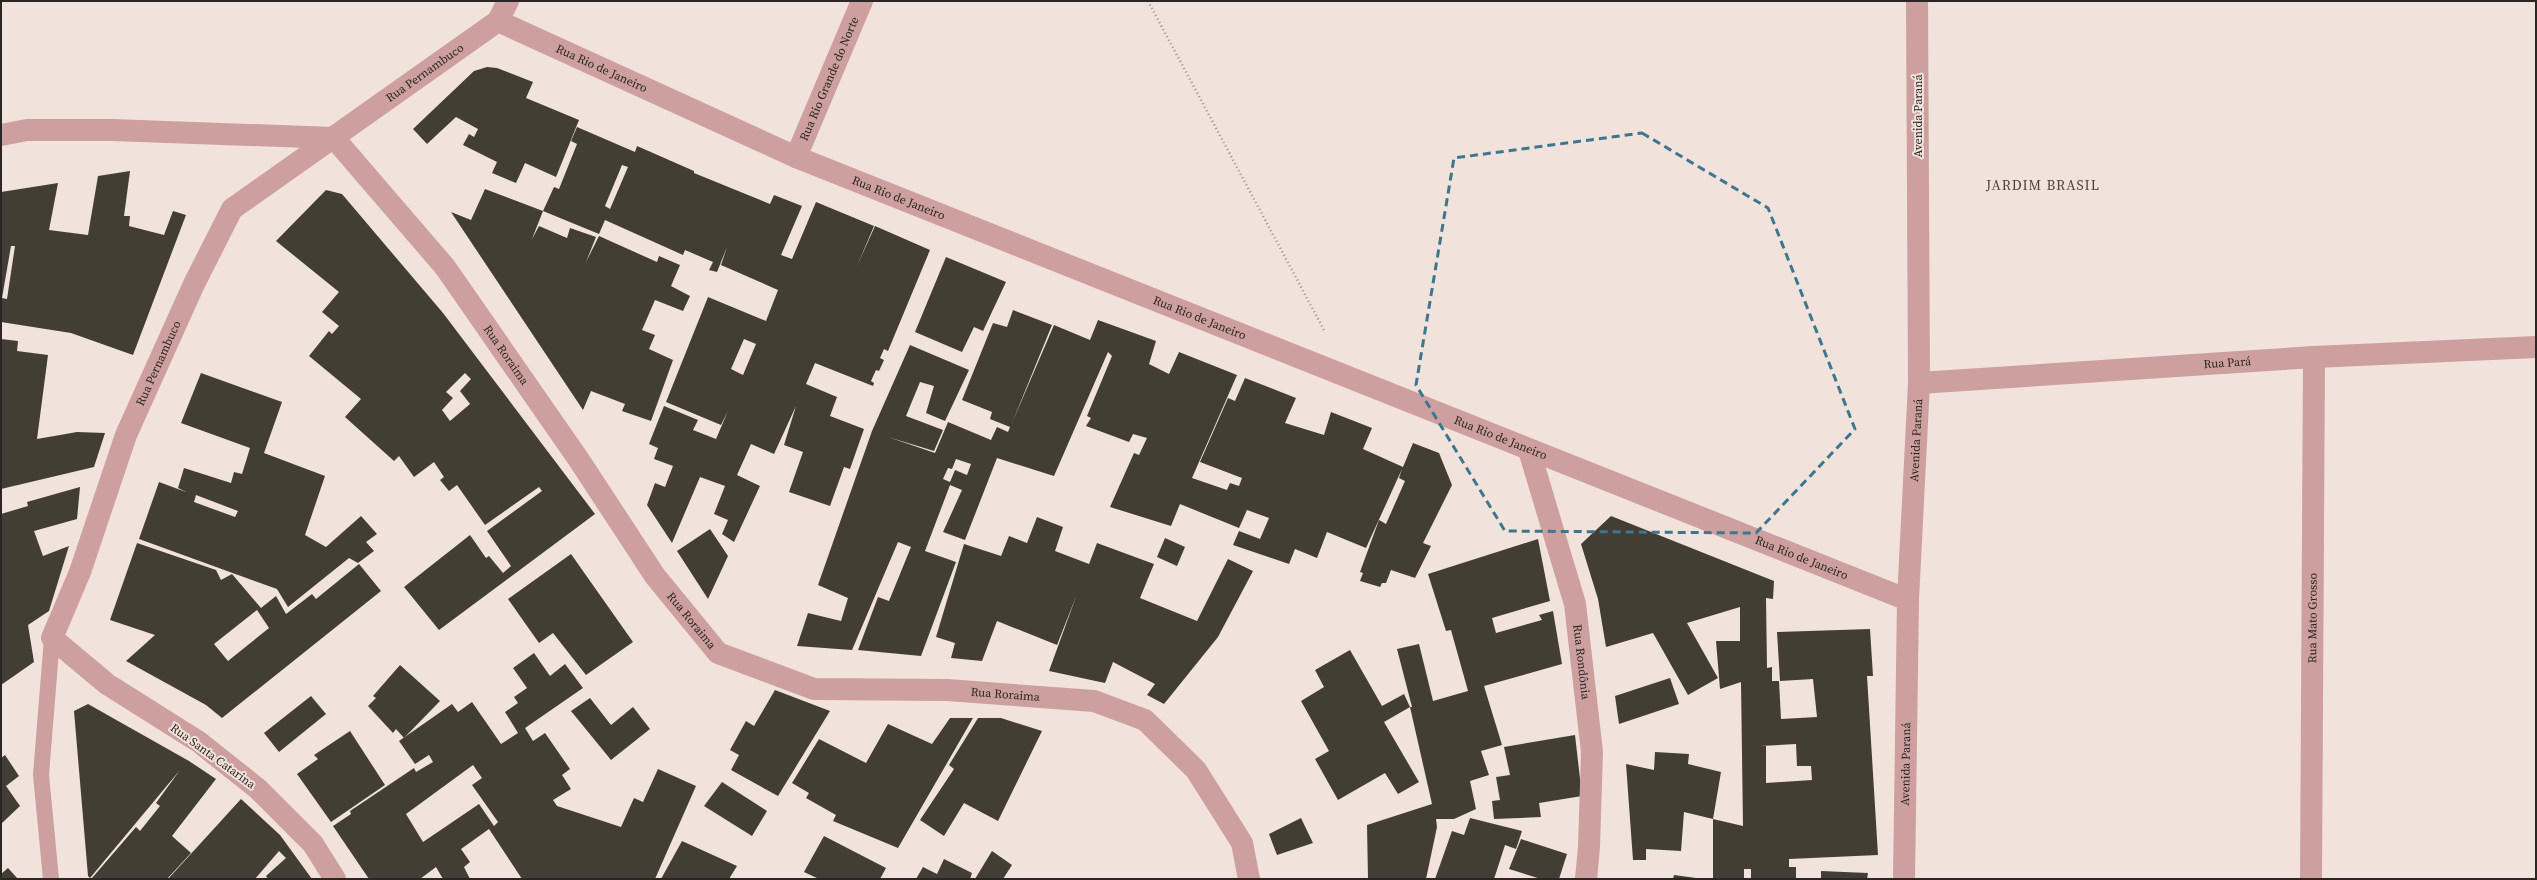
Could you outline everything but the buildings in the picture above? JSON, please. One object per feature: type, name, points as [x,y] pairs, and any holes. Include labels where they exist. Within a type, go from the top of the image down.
[{"type":"street","name":"Rua Pernambuco","points":[[52,638],[80,572],[126,435],[194,284],[232,209],[498,21],[508,1]]},
{"type":"street","name":"Rua Rio Grande do Norte","points":[[796,157],[862,1]]},
{"type":"street","name":"Avenida Paraná","points":[[1904,879],[1908,600],[1919,383],[1917,1]]},
{"type":"street","name":"Rua Rio de Janeiro","points":[[498,21],[796,157],[1350,379],[1908,600]]},
{"type":"street","points":[[1,135],[27,130],[112,130],[334,138]]},
{"type":"street","name":"Rua Roraima","points":[[334,138],[445,267],[579,460],[655,576],[718,653],[814,689],[947,690],[1094,701],[1145,720],[1196,770],[1242,843],[1248,879]]},
{"type":"street","name":"Rua Pará","points":[[1919,383],[2314,357],[2536,348]]},
{"type":"street","name":"Rua Mato Grosso","points":[[2311,879],[2314,357]]},
{"type":"street","name":"Rua Rondônia","points":[[1529,450],[1575,604],[1592,752],[1590,847],[1586,879]]},
{"type":"street","name":"Rua Santa Catarina","points":[[52,638],[107,684],[199,742],[258,789],[313,844],[336,879]]},
{"type":"lane","points":[[51,879],[42,775],[52,638]]},
{"type":"path","points":[[1148,1],[1350,379]]},
{"type":"highlighted area","points":[[1642,133],[1768,208],[1855,429],[1756,533],[1505,531],[1416,385],[1454,158]]},
{"type":"district","name":"JARDIM BRASIL","points":[[2043,185]]}]
